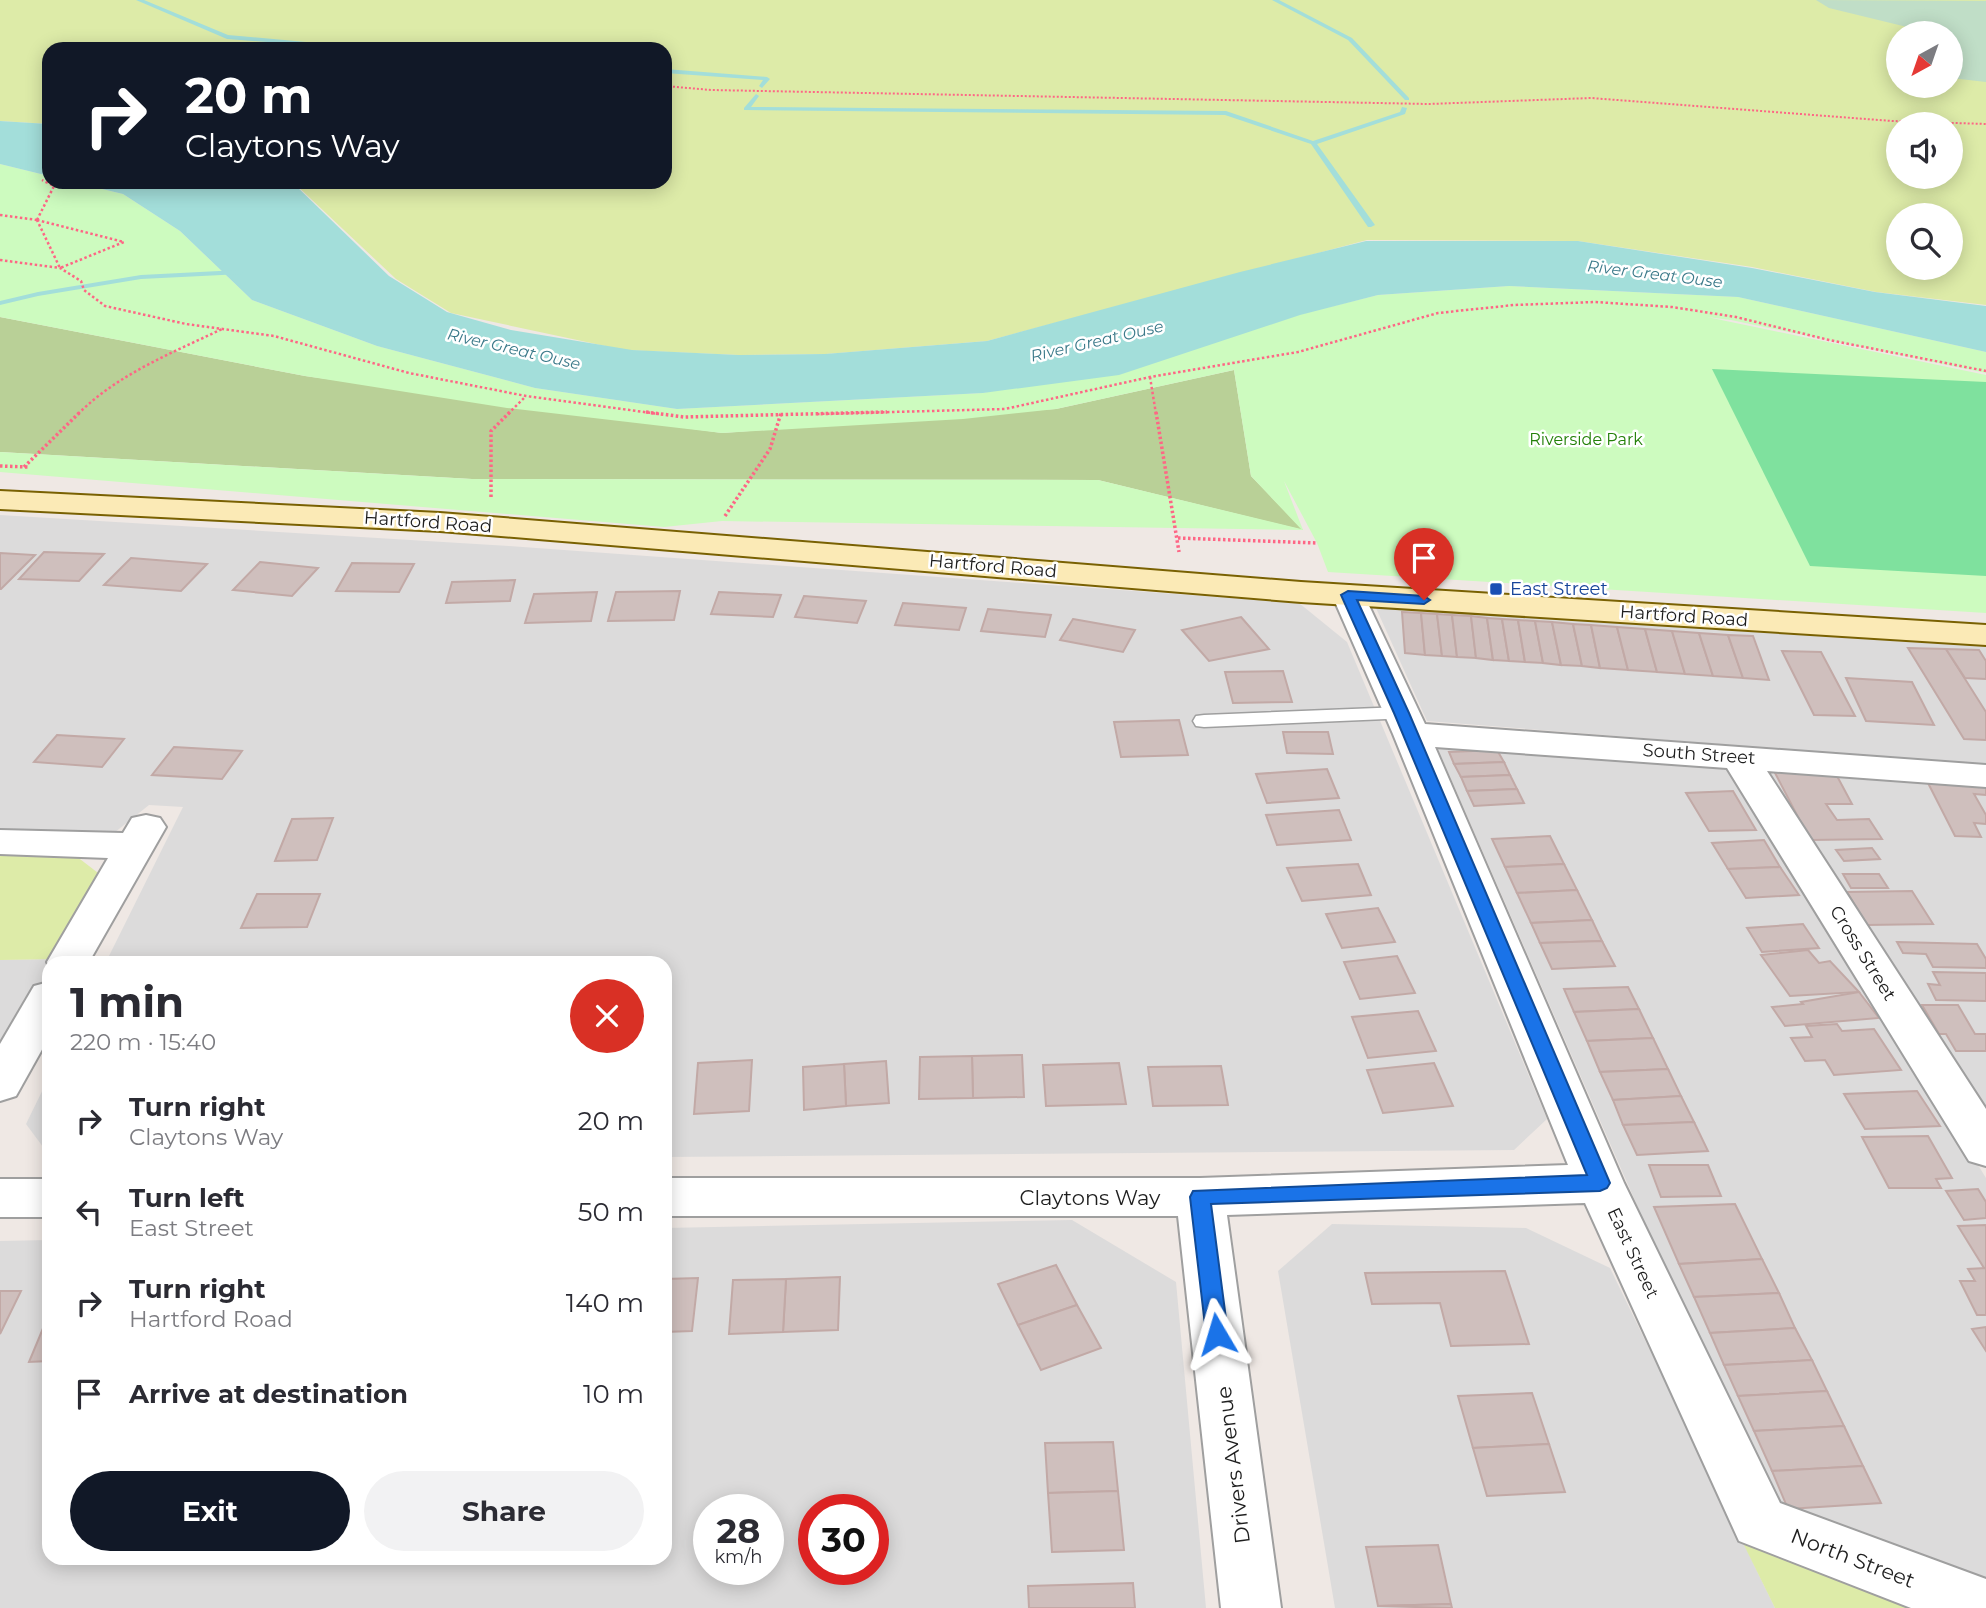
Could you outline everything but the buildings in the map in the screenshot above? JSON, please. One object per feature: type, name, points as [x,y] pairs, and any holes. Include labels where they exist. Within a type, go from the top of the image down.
[{"type":"main road","name":"Hartford Road","points":[[0,500],[440,522],[1348,595],[1986,635]]},
{"type":"street","name":"East Street","points":[[1348,595],[1406,724],[1600,1183],[1760,1522]]},
{"type":"street","name":"South Street","points":[[1406,724],[1740,757],[1986,776]]},
{"type":"street","name":"Cross Street","points":[[1740,757],[1986,1148]]},
{"type":"street","points":[[0,842],[140,836],[71,956]]},
{"type":"street","points":[[0,1084],[42,1009]]},
{"type":"street","name":"Claytons Way","points":[[672,1197],[1200,1197],[1600,1183]]},
{"type":"street","name":"Drivers Avenue","points":[[1200,1197],[1251,1608]]},
{"type":"street","points":[[0,1198],[42,1198]]},
{"type":"street","name":"North Street","points":[[1760,1522],[1986,1608]]},
{"type":"lane","points":[[1205,721],[1406,724]]},
{"type":"path","points":[[672,87],[710,90],[1429,104],[1591,98],[1892,121],[1986,124]]},
{"type":"path","points":[[37,220],[52,189]]},
{"type":"path","points":[[0,215],[37,220],[124,242],[60,268]]},
{"type":"path","points":[[37,220],[60,268]]},
{"type":"path","points":[[0,260],[60,268],[80,281],[84,290],[105,306],[186,324],[274,336],[409,373],[526,396],[684,417],[1005,409],[1150,377],[1297,352],[1438,313],[1514,305],[1595,302],[1672,307],[1737,317],[1879,351],[1986,371]]},
{"type":"path","points":[[24,467],[92,401],[140,368],[223,329]]},
{"type":"path","points":[[1150,377],[1180,563]]},
{"type":"path","points":[[491,499],[491,431],[526,396]]},
{"type":"path","points":[[722,521],[770,449],[781,413]]},
{"type":"path","points":[[1178,538],[1317,543]]},
{"type":"shaded area","points":[[0,515],[509,546],[1299,603],[1347,642],[1547,1119],[1514,1150],[672,1157],[672,956],[109,956],[183,807],[149,805],[109,837],[0,831]]},
{"type":"shaded area","points":[[1376,608],[1986,647],[1986,765],[1427,721]]},
{"type":"shaded area","points":[[1437,747],[1498,747],[1732,767],[1986,1178],[1986,1580],[1766,1501]]},
{"type":"shaded area","points":[[1754,763],[1986,782],[1986,1132]]},
{"type":"shaded area","points":[[42,959],[42,989],[0,1056],[0,960]]},
{"type":"shaded area","points":[[42,1091],[42,1146],[26,1124]]},
{"type":"shaded area","points":[[1072,1220],[1176,1282],[1206,1608],[0,1608],[0,1241],[42,1240],[42,1565],[672,1565],[672,1228]]},
{"type":"shaded area","points":[[1332,1224],[1526,1228],[1610,1268],[1775,1608],[1335,1608],[1278,1271]]},
{"type":"green space","points":[[0,0],[1986,0],[1986,305],[1876,292],[1752,267],[1578,241],[1367,240],[987,341],[826,354],[739,355],[624,350],[451,313],[396,279],[300,189],[672,189],[672,42],[42,42],[42,124],[0,121]]},
{"type":"green space","points":[[1816,0],[1986,1],[1986,82],[1964,79],[1964,21],[1886,22],[1829,8]]},
{"type":"green space","name":"Riverside Park","points":[[0,164],[42,174],[42,189],[102,189],[123,194],[180,231],[252,300],[377,346],[535,388],[677,409],[983,393],[1378,295],[1509,286],[1738,297],[1986,352],[1986,373],[1707,317],[1986,375],[1986,613],[1328,572],[1317,543],[1284,481],[1303,530],[722,521],[664,527],[0,472],[0,452],[472,479],[1098,480],[1301,529],[1251,476],[1234,370],[1056,409],[963,419],[722,433],[507,408],[305,376],[0,317]]},
{"type":"green space","points":[[0,317],[305,376],[722,433],[1056,409],[1234,370],[1251,476],[1303,530],[1098,480],[472,479],[0,452]]},
{"type":"green space","points":[[1712,369],[1986,382],[1986,576],[1810,566]]},
{"type":"green space","points":[[0,856],[76,856],[102,876],[62,956],[0,960]]},
{"type":"green space","points":[[1741,1539],[1922,1608],[1775,1608]]},
{"type":"water","points":[[0,121],[42,124],[42,174],[0,164]]},
{"type":"water","name":"River Great Ouse","points":[[102,189],[299,189],[389,276],[447,312],[511,330],[632,350],[739,355],[825,354],[987,341],[1240,272],[1366,241],[1578,241],[1752,268],[1875,292],[1986,306],[1986,352],[1738,297],[1509,286],[1378,295],[1300,315],[1119,375],[983,393],[677,409],[535,388],[377,346],[252,300],[180,231],[123,194]]},
{"type":"waterway","points":[[139,0],[227,37],[291,42]]},
{"type":"waterway","points":[[1275,0],[1350,39],[1407,99]]},
{"type":"waterway","points":[[672,72],[767,79],[762,86]]},
{"type":"waterway","points":[[756,96],[746,109],[1226,113],[1313,143]]},
{"type":"waterway","points":[[1313,143],[1403,113],[1404,108]]},
{"type":"waterway","points":[[1313,143],[1371,225]]},
{"type":"waterway","points":[[0,303],[141,277],[239,272]]},
{"type":"place","name":"East Street","points":[[1496,589]]},
{"type":"route","points":[[1217,1334],[1200,1197],[1600,1183],[1402,713],[1348,595],[1424,600]]}]
